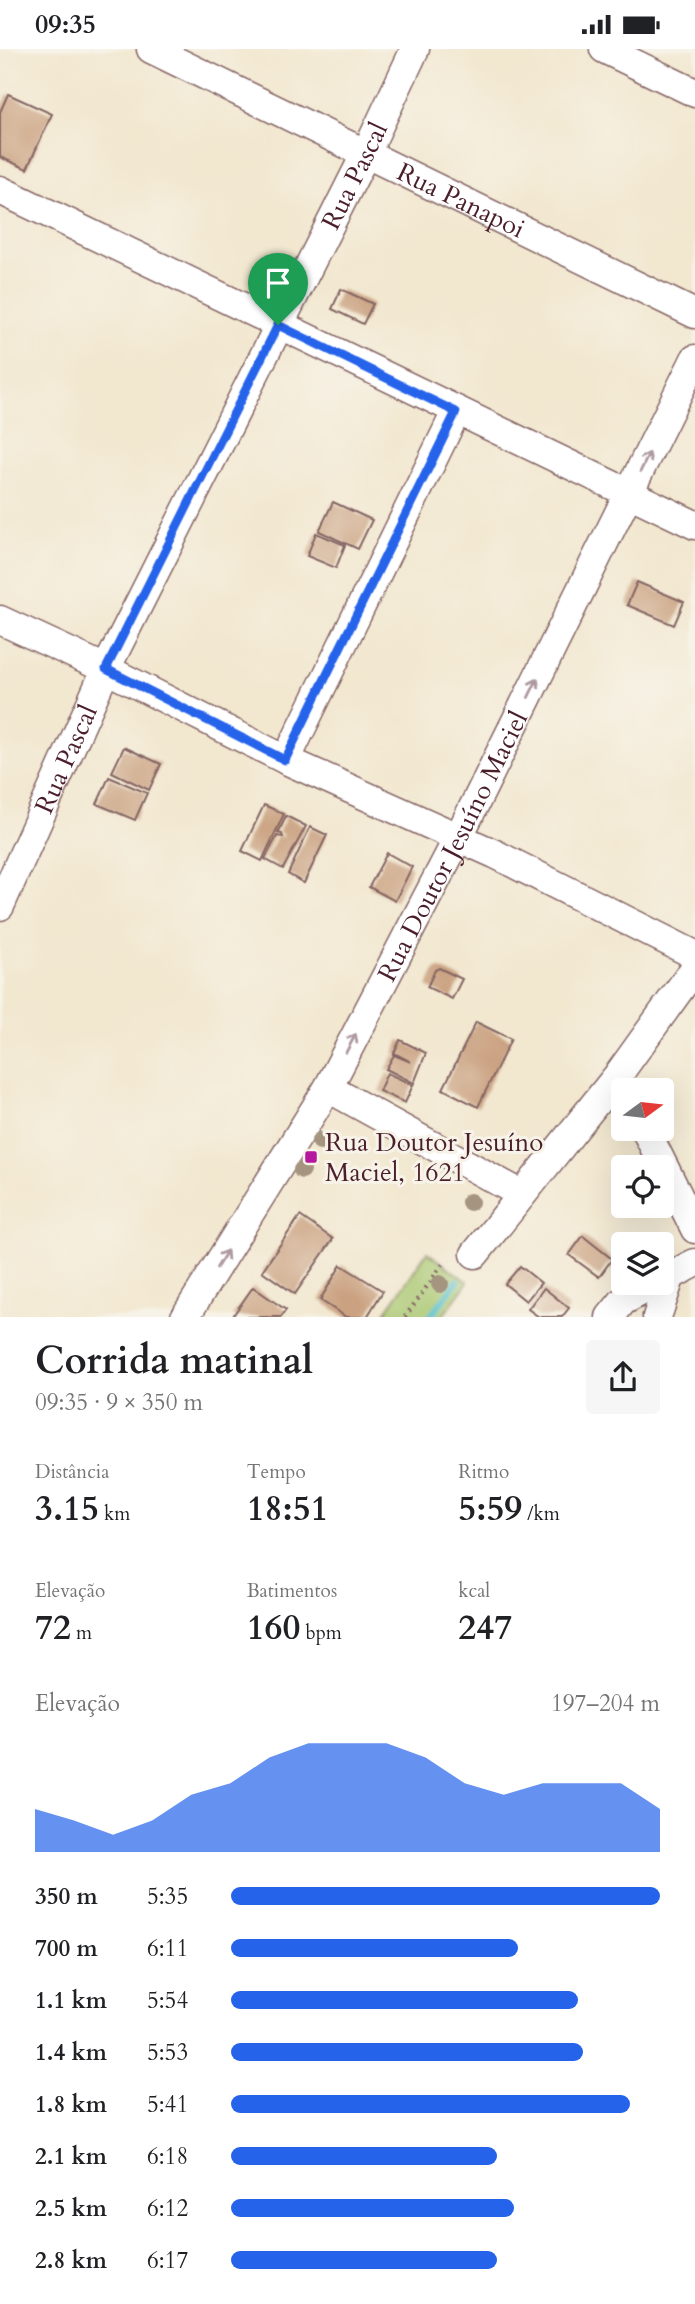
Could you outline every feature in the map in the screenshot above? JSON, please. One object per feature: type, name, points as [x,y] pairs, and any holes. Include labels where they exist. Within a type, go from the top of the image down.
[{"type":"street","name":"Rua Panapoi","points":[[151,49],[695,314]]},
{"type":"street","name":"Rua Pascal","points":[[0,906],[106,669],[366,153],[415,49]]},
{"type":"street","points":[[604,49],[633,55],[695,93]]},
{"type":"street","points":[[0,190],[695,525]]},
{"type":"street","name":"Rua Doutor Jesuíno Maciel","points":[[186,1317],[328,1088],[458,838],[695,359]]},
{"type":"street","points":[[285,760],[456,412]]},
{"type":"street","points":[[0,620],[106,669],[285,760],[495,854],[695,955]]},
{"type":"street","points":[[625,1078],[695,968]]},
{"type":"street","points":[[328,1088],[521,1195]]},
{"type":"street","points":[[475,1254],[521,1195],[611,1095]]},
{"type":"street","points":[[651,1141],[695,1229]]},
{"type":"street","points":[[610,1317],[623,1301],[634,1295]]},
{"type":"street","points":[[657,1317],[664,1295]]},
{"type":"path","points":[[405,1317],[443,1264]]},
{"type":"green space","points":[[427,1252],[468,1282],[442,1317],[382,1317]]},
{"type":"building","points":[[8,94],[52,114],[27,169],[0,157],[0,112]]},
{"type":"building","points":[[341,289],[373,304],[363,324],[332,309]]},
{"type":"building","points":[[333,502],[372,520],[358,549],[319,531]]},
{"type":"building","points":[[316,533],[345,545],[336,568],[307,556]]},
{"type":"building","points":[[637,582],[684,602],[674,625],[627,605]]},
{"type":"building","points":[[124,747],[161,764],[149,790],[112,772]]},
{"type":"building","points":[[109,777],[147,793],[135,820],[97,804]]},
{"type":"building","points":[[264,805],[284,814],[262,861],[242,851]]},
{"type":"building","points":[[286,816],[306,826],[283,869],[265,859],[277,836],[283,837],[278,833]]},
{"type":"building","points":[[310,827],[327,835],[304,883],[288,874]]},
{"type":"building","points":[[387,853],[412,867],[395,901],[369,887]]},
{"type":"building","points":[[439,968],[462,979],[452,999],[427,987],[435,970]]},
{"type":"building","points":[[476,1022],[511,1039],[478,1107],[443,1089]]},
{"type":"building","points":[[400,1040],[426,1053],[414,1083],[386,1069],[394,1055],[411,1062],[394,1053]]},
{"type":"building","points":[[387,1073],[413,1085],[405,1103],[379,1091]]},
{"type":"building","points":[[300,1216],[333,1239],[295,1294],[262,1271]]},
{"type":"building","points":[[583,1236],[611,1260],[599,1277],[569,1255]]},
{"type":"building","points":[[341,1265],[383,1291],[367,1317],[346,1317],[320,1300]]},
{"type":"building","points":[[520,1266],[541,1283],[526,1301],[505,1284]]},
{"type":"building","points":[[253,1287],[286,1310],[281,1317],[232,1317]]},
{"type":"building","points":[[544,1288],[569,1308],[562,1317],[539,1317],[528,1309]]},
{"type":"waterway","points":[[430,1317],[457,1281]]},
{"type":"place","name":"Rua Doutor Jesuíno Maciel, 1621","points":[[311,1157]]},
{"type":"route","points":[[278,325],[456,412],[285,760],[106,669],[278,325]]}]
